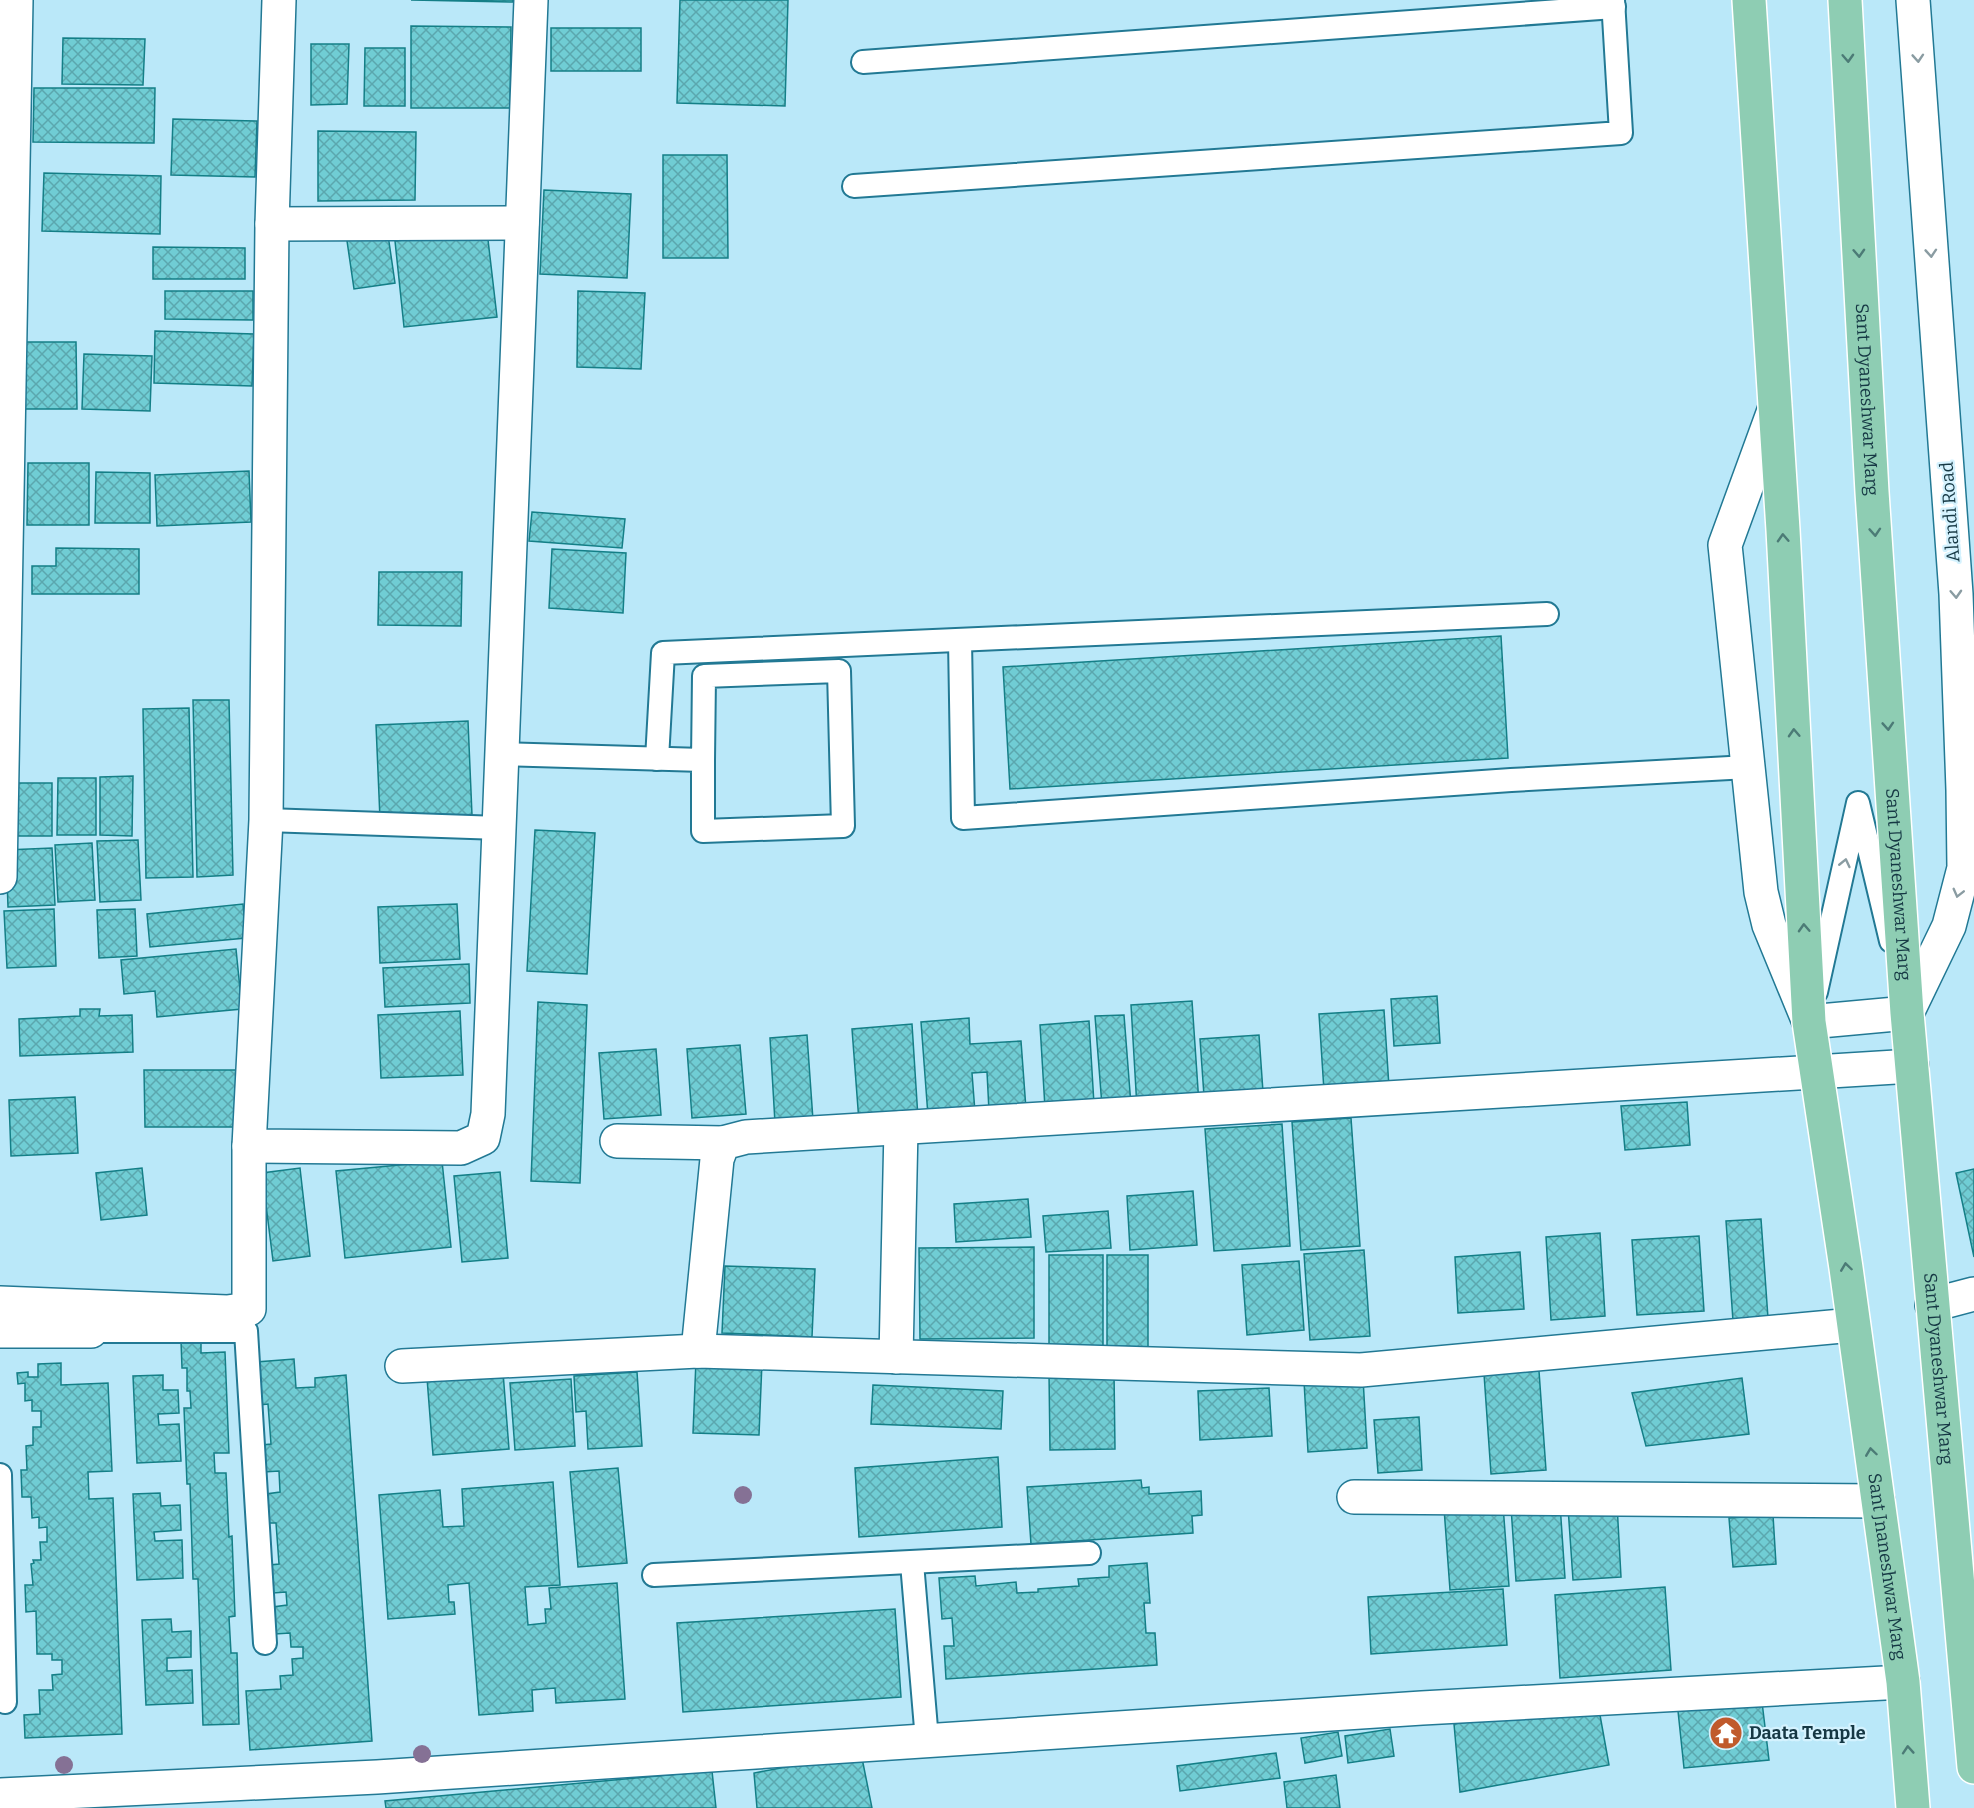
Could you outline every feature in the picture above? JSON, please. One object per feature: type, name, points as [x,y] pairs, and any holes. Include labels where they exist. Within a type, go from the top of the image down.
[{"type":"main road","points":[[1749,0],[1775,408],[1809,1022],[1853,1325]]},
{"type":"main road","name":"Sant Dyaneshwar Marg","points":[[1845,0],[1872,492],[1907,1013],[1932,1305],[1964,1533],[1974,1767]]},
{"type":"main road","name":"Sant Jnaneshwar Marg","points":[[1853,1325],[1903,1682],[1913,1808]]},
{"type":"street","points":[[0,877],[16,0]]},
{"type":"street","points":[[0,1303],[227,1312],[249,1309],[249,1146],[266,820],[272,224],[279,0]]},
{"type":"street","points":[[249,1146],[461,1148],[483,1138],[489,1114],[531,0]]},
{"type":"street","name":"Alandi Road","points":[[1907,1013],[1949,926],[1964,868],[1964,790],[1956,594],[1913,0]]},
{"type":"street","points":[[272,224],[522,223]]},
{"type":"street","points":[[1775,408],[1725,545],[1761,892],[1769,925],[1809,1022],[1907,1013]]},
{"type":"street","points":[[617,1141],[723,1143],[746,1137],[1912,1066]]},
{"type":"street","points":[[896,1357],[901,1128]]},
{"type":"street","points":[[698,1351],[717,1159],[723,1143]]},
{"type":"street","points":[[1932,1305],[1974,1294]]},
{"type":"street","points":[[402,1366],[698,1351],[1361,1370],[1853,1325]]},
{"type":"street","points":[[0,1331],[91,1331]]},
{"type":"street","points":[[1354,1497],[1878,1501]]},
{"type":"street","points":[[0,1795],[377,1777],[1422,1708],[1903,1682]]},
{"type":"lane","points":[[854,186],[1620,133],[1614,3],[863,62]]},
{"type":"lane","points":[[657,759],[663,653],[1547,614]]},
{"type":"lane","points":[[960,640],[963,818],[1499,781],[1748,767]]},
{"type":"lane","points":[[839,671],[843,826],[703,831],[703,760],[704,676],[839,671]]},
{"type":"lane","points":[[503,754],[703,760]]},
{"type":"lane","points":[[1809,1022],[1858,803],[1907,1013]]},
{"type":"lane","points":[[266,820],[500,828]]},
{"type":"lane","points":[[91,1331],[246,1331],[265,1643]]},
{"type":"lane","points":[[0,1475],[5,1702]]},
{"type":"lane","points":[[654,1575],[1089,1553]]},
{"type":"lane","points":[[912,1563],[927,1740]]},
{"type":"building","points":[[411,0],[513,0],[513,2]]},
{"type":"building","points":[[680,0],[788,0],[785,106],[677,103]]},
{"type":"building","points":[[411,26],[511,27],[510,108],[411,108]]},
{"type":"building","points":[[551,28],[641,28],[641,71],[551,71]]},
{"type":"building","points":[[63,38],[145,39],[143,85],[62,84]]},
{"type":"building","points":[[311,44],[349,44],[347,104],[311,105]]},
{"type":"building","points":[[365,48],[405,48],[405,106],[364,106]]},
{"type":"building","points":[[34,88],[155,88],[154,143],[33,142]]},
{"type":"building","points":[[173,119],[257,121],[255,177],[171,175]]},
{"type":"building","points":[[318,131],[416,132],[415,200],[318,201]]},
{"type":"building","points":[[663,155],[727,155],[728,258],[663,258]]},
{"type":"building","points":[[44,173],[161,176],[160,234],[42,231]]},
{"type":"building","points":[[544,190],[631,194],[627,278],[540,274]]},
{"type":"building","points":[[387,228],[395,283],[354,289],[346,234]]},
{"type":"building","points":[[487,231],[497,317],[404,327],[395,241]]},
{"type":"building","points":[[153,247],[245,248],[245,279],[153,279]]},
{"type":"building","points":[[165,291],[253,291],[253,320],[165,319]]},
{"type":"building","points":[[578,291],[645,293],[641,369],[577,367]]},
{"type":"building","points":[[155,331],[254,334],[252,386],[154,383]]},
{"type":"building","points":[[24,342],[76,342],[77,409],[25,409]]},
{"type":"building","points":[[84,354],[152,356],[150,411],[82,409]]},
{"type":"building","points":[[28,463],[89,463],[89,525],[27,525]]},
{"type":"building","points":[[249,471],[251,522],[157,526],[155,475]]},
{"type":"building","points":[[96,472],[150,473],[150,523],[95,523]]},
{"type":"building","points":[[532,512],[625,519],[622,548],[529,541]]},
{"type":"building","points":[[56,548],[139,549],[139,594],[32,594],[32,566],[56,566]]},
{"type":"building","points":[[552,549],[626,553],[623,613],[549,608]]},
{"type":"building","points":[[379,572],[462,572],[461,626],[378,625]]},
{"type":"building","points":[[1501,636],[1508,758],[1010,789],[1003,667]]},
{"type":"building","points":[[193,700],[229,700],[233,875],[197,877]]},
{"type":"building","points":[[189,708],[193,877],[146,878],[143,709]]},
{"type":"building","points":[[468,721],[472,815],[380,819],[376,725]]},
{"type":"building","points":[[133,776],[132,836],[100,835],[100,777]]},
{"type":"building","points":[[58,778],[96,778],[96,835],[57,835]]},
{"type":"building","points":[[10,783],[52,783],[52,836],[9,836]]},
{"type":"building","points":[[535,830],[595,833],[587,974],[527,971]]},
{"type":"building","points":[[138,840],[141,900],[100,902],[97,841]]},
{"type":"building","points":[[92,843],[95,900],[58,902],[55,845]]},
{"type":"building","points":[[52,848],[55,905],[8,907],[6,850]]},
{"type":"building","points":[[243,904],[246,938],[150,947],[147,914]]},
{"type":"building","points":[[457,904],[460,959],[380,963],[378,907]]},
{"type":"building","points":[[54,909],[56,966],[7,968],[4,911]]},
{"type":"building","points":[[135,909],[137,956],[99,958],[97,910]]},
{"type":"building","points":[[236,949],[242,1009],[157,1017],[155,991],[124,994],[121,960]]},
{"type":"building","points":[[469,964],[470,1003],[385,1007],[383,968]]},
{"type":"building","points":[[1437,996],[1440,1043],[1394,1046],[1391,999]]},
{"type":"building","points":[[1192,1001],[1199,1104],[1137,1108],[1131,1005]]},
{"type":"building","points":[[538,1002],[587,1005],[580,1183],[531,1181]]},
{"type":"building","points":[[80,1009],[100,1009],[99,1016],[132,1015],[133,1052],[20,1056],[19,1019],[80,1016]]},
{"type":"building","points":[[1384,1010],[1389,1087],[1324,1091],[1319,1014]]},
{"type":"building","points":[[460,1011],[463,1075],[381,1078],[378,1015]]},
{"type":"building","points":[[1124,1015],[1131,1105],[1102,1106],[1095,1016]]},
{"type":"building","points":[[969,1018],[970,1044],[1021,1041],[1026,1109],[989,1111],[987,1072],[972,1073],[975,1112],[928,1116],[921,1022]]},
{"type":"building","points":[[1089,1021],[1094,1104],[1045,1108],[1040,1025]]},
{"type":"building","points":[[912,1024],[918,1118],[859,1122],[852,1029]]},
{"type":"building","points":[[807,1035],[813,1120],[775,1123],[770,1038]]},
{"type":"building","points":[[1259,1035],[1264,1106],[1205,1110],[1200,1039]]},
{"type":"building","points":[[740,1045],[746,1114],[692,1118],[687,1049]]},
{"type":"building","points":[[656,1049],[661,1115],[604,1119],[599,1053]]},
{"type":"building","points":[[144,1070],[238,1070],[237,1127],[145,1127]]},
{"type":"building","points":[[75,1097],[78,1153],[11,1156],[9,1100]]},
{"type":"building","points":[[1687,1102],[1690,1145],[1625,1150],[1621,1106]]},
{"type":"building","points":[[1351,1118],[1360,1246],[1301,1250],[1292,1122]]},
{"type":"building","points":[[1282,1124],[1290,1246],[1214,1251],[1205,1129]]},
{"type":"building","points":[[442,1161],[451,1247],[345,1258],[336,1171]]},
{"type":"building","points":[[142,1168],[147,1215],[101,1220],[96,1173]]},
{"type":"building","points":[[300,1168],[310,1256],[273,1261],[262,1173]]},
{"type":"building","points":[[1974,1169],[1974,1257],[1956,1173]]},
{"type":"building","points":[[500,1172],[508,1258],[462,1262],[454,1176]]},
{"type":"building","points":[[1193,1191],[1197,1245],[1130,1250],[1127,1196]]},
{"type":"building","points":[[1028,1199],[1031,1237],[956,1242],[954,1204]]},
{"type":"building","points":[[1108,1211],[1111,1248],[1046,1252],[1043,1216]]},
{"type":"building","points":[[1761,1219],[1768,1318],[1733,1321],[1726,1221]]},
{"type":"building","points":[[1600,1233],[1605,1316],[1551,1320],[1546,1237]]},
{"type":"building","points":[[1699,1236],[1704,1311],[1637,1315],[1632,1240]]},
{"type":"building","points":[[1034,1247],[1034,1338],[920,1339],[919,1248]]},
{"type":"building","points":[[1364,1250],[1370,1336],[1310,1340],[1304,1254]]},
{"type":"building","points":[[1520,1252],[1524,1309],[1458,1313],[1455,1257]]},
{"type":"building","points":[[1049,1255],[1103,1255],[1103,1346],[1049,1347]]},
{"type":"building","points":[[1107,1255],[1148,1255],[1148,1347],[1107,1346]]},
{"type":"building","points":[[1299,1261],[1304,1330],[1247,1335],[1242,1265]]},
{"type":"building","points":[[725,1266],[815,1269],[812,1337],[722,1333]]},
{"type":"building","points":[[201,1340],[201,1353],[225,1352],[229,1453],[214,1453],[215,1473],[226,1473],[229,1537],[232,1536],[235,1616],[229,1617],[231,1653],[237,1653],[239,1724],[203,1725],[198,1579],[193,1579],[190,1484],[187,1484],[184,1408],[191,1408],[190,1391],[187,1391],[187,1368],[182,1368],[181,1341]]},
{"type":"building","points":[[294,1359],[296,1388],[315,1387],[315,1378],[346,1375],[372,1741],[250,1750],[246,1691],[281,1689],[280,1676],[293,1675],[292,1659],[303,1658],[303,1647],[291,1647],[290,1633],[275,1634],[273,1607],[287,1605],[286,1592],[273,1593],[270,1565],[279,1564],[276,1523],[267,1523],[266,1494],[280,1492],[279,1471],[264,1472],[262,1445],[271,1444],[268,1404],[260,1405],[256,1362]]},
{"type":"building","points":[[696,1360],[762,1362],[759,1435],[693,1433]]},
{"type":"building","points":[[61,1363],[61,1385],[108,1383],[112,1471],[88,1472],[89,1499],[113,1498],[122,1734],[25,1738],[24,1715],[40,1714],[39,1690],[53,1690],[52,1675],[62,1674],[62,1660],[52,1660],[52,1654],[37,1654],[36,1611],[26,1612],[25,1585],[33,1585],[31,1564],[34,1563],[33,1560],[41,1560],[40,1542],[47,1542],[47,1527],[39,1528],[39,1517],[32,1518],[31,1497],[22,1497],[21,1470],[27,1470],[26,1446],[33,1445],[33,1427],[41,1427],[41,1411],[32,1411],[32,1400],[25,1401],[25,1383],[18,1384],[17,1373],[28,1372],[28,1377],[38,1377],[38,1364]]},
{"type":"building","points":[[1539,1371],[1546,1470],[1491,1474],[1484,1374]]},
{"type":"building","points":[[503,1372],[509,1449],[433,1455],[427,1378]]},
{"type":"building","points":[[637,1372],[642,1446],[588,1449],[586,1411],[576,1412],[574,1376]]},
{"type":"building","points":[[1114,1372],[1115,1449],[1050,1450],[1049,1373]]},
{"type":"building","points":[[163,1375],[163,1390],[178,1390],[179,1413],[158,1414],[159,1425],[179,1424],[181,1461],[137,1463],[133,1376]]},
{"type":"building","points":[[1363,1378],[1367,1448],[1308,1452],[1304,1381]]},
{"type":"building","points":[[1742,1378],[1749,1434],[1646,1446],[1632,1393]]},
{"type":"building","points":[[571,1379],[575,1446],[515,1450],[510,1383]]},
{"type":"building","points":[[873,1385],[1003,1391],[1001,1429],[871,1424]]},
{"type":"building","points":[[1269,1388],[1272,1436],[1200,1440],[1198,1391]]},
{"type":"building","points":[[1419,1417],[1422,1470],[1378,1473],[1374,1420]]},
{"type":"building","points":[[998,1457],[1002,1527],[859,1537],[855,1468]]},
{"type":"building","points":[[618,1468],[627,1563],[578,1567],[570,1472]]},
{"type":"building","points":[[1141,1480],[1142,1488],[1149,1487],[1149,1494],[1201,1491],[1202,1515],[1192,1516],[1193,1533],[1031,1544],[1027,1487]]},
{"type":"building","points":[[553,1482],[560,1585],[525,1587],[528,1625],[546,1623],[545,1609],[551,1609],[549,1588],[617,1583],[625,1699],[556,1703],[555,1688],[532,1690],[533,1711],[479,1715],[469,1583],[448,1585],[449,1602],[454,1602],[455,1614],[388,1619],[379,1495],[440,1490],[443,1527],[464,1526],[462,1489]]},
{"type":"building","points":[[160,1493],[161,1506],[180,1505],[181,1530],[154,1532],[155,1541],[182,1540],[183,1578],[137,1580],[133,1494]]},
{"type":"building","points":[[1560,1504],[1565,1578],[1516,1581],[1511,1507]]},
{"type":"building","points":[[1617,1504],[1621,1577],[1573,1580],[1568,1507]]},
{"type":"building","points":[[1503,1505],[1509,1586],[1450,1590],[1444,1508]]},
{"type":"building","points":[[1773,1515],[1776,1564],[1733,1567],[1729,1518]]},
{"type":"building","points":[[1147,1563],[1150,1603],[1144,1603],[1146,1633],[1155,1633],[1157,1665],[946,1679],[944,1646],[954,1646],[952,1618],[942,1619],[939,1578],[975,1576],[976,1586],[1016,1582],[1017,1593],[1038,1592],[1038,1589],[1079,1586],[1078,1579],[1109,1577],[1109,1566]]},
{"type":"building","points":[[1665,1587],[1671,1670],[1560,1678],[1555,1595]]},
{"type":"building","points":[[1503,1589],[1507,1645],[1371,1654],[1368,1597]]},
{"type":"building","points":[[895,1609],[901,1697],[683,1712],[677,1623]]},
{"type":"building","points":[[171,1619],[172,1632],[191,1631],[191,1657],[167,1658],[167,1671],[192,1670],[193,1703],[146,1705],[142,1620]]},
{"type":"building","points":[[1762,1702],[1769,1760],[1684,1768],[1678,1711]]},
{"type":"building","points":[[1598,1704],[1609,1765],[1460,1792],[1454,1724]]},
{"type":"building","points":[[1390,1729],[1394,1756],[1348,1763],[1345,1736]]},
{"type":"building","points":[[1338,1732],[1342,1756],[1305,1763],[1301,1738]]},
{"type":"building","points":[[861,1753],[872,1808],[757,1808],[754,1773]]},
{"type":"building","points":[[1276,1753],[1280,1778],[1180,1791],[1177,1766]]},
{"type":"building","points":[[712,1771],[716,1808],[386,1808],[385,1801]]},
{"type":"building","points":[[1336,1775],[1340,1808],[1287,1808],[1284,1782]]},
{"type":"place","name":"Daata Temple","points":[[1726,1733]]}]
